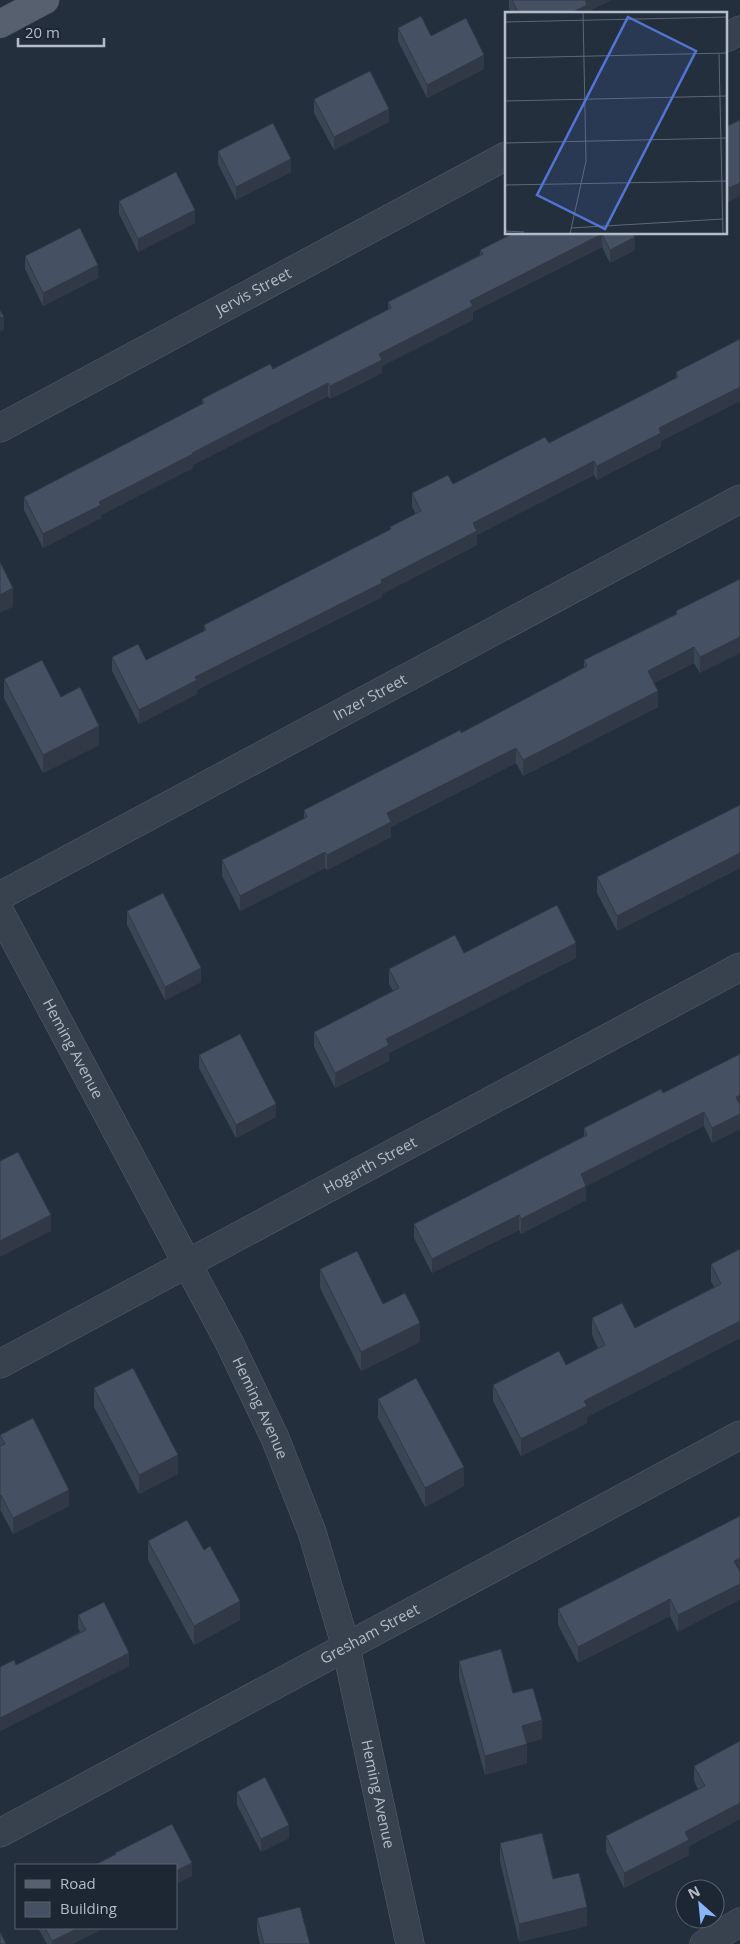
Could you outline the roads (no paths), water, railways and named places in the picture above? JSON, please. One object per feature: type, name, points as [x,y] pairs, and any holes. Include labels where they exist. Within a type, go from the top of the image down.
[{"type":"main road","points":[[0,24],[45,0]]},
{"type":"street","points":[[728,37],[740,30]]},
{"type":"street","name":"Jervis Street","points":[[0,428],[505,157]]},
{"type":"street","name":"Inzer Street","points":[[0,896],[740,499]]},
{"type":"street","name":"Heming Avenue","points":[[0,912],[229,1342],[275,1438],[312,1532],[346,1647],[410,1944]]},
{"type":"street","name":"Hogarth Street","points":[[0,1364],[740,967]]},
{"type":"street","name":"Gresham Street","points":[[0,1833],[740,1435]]},
{"type":"street","points":[[704,1944],[740,1922]]}]
